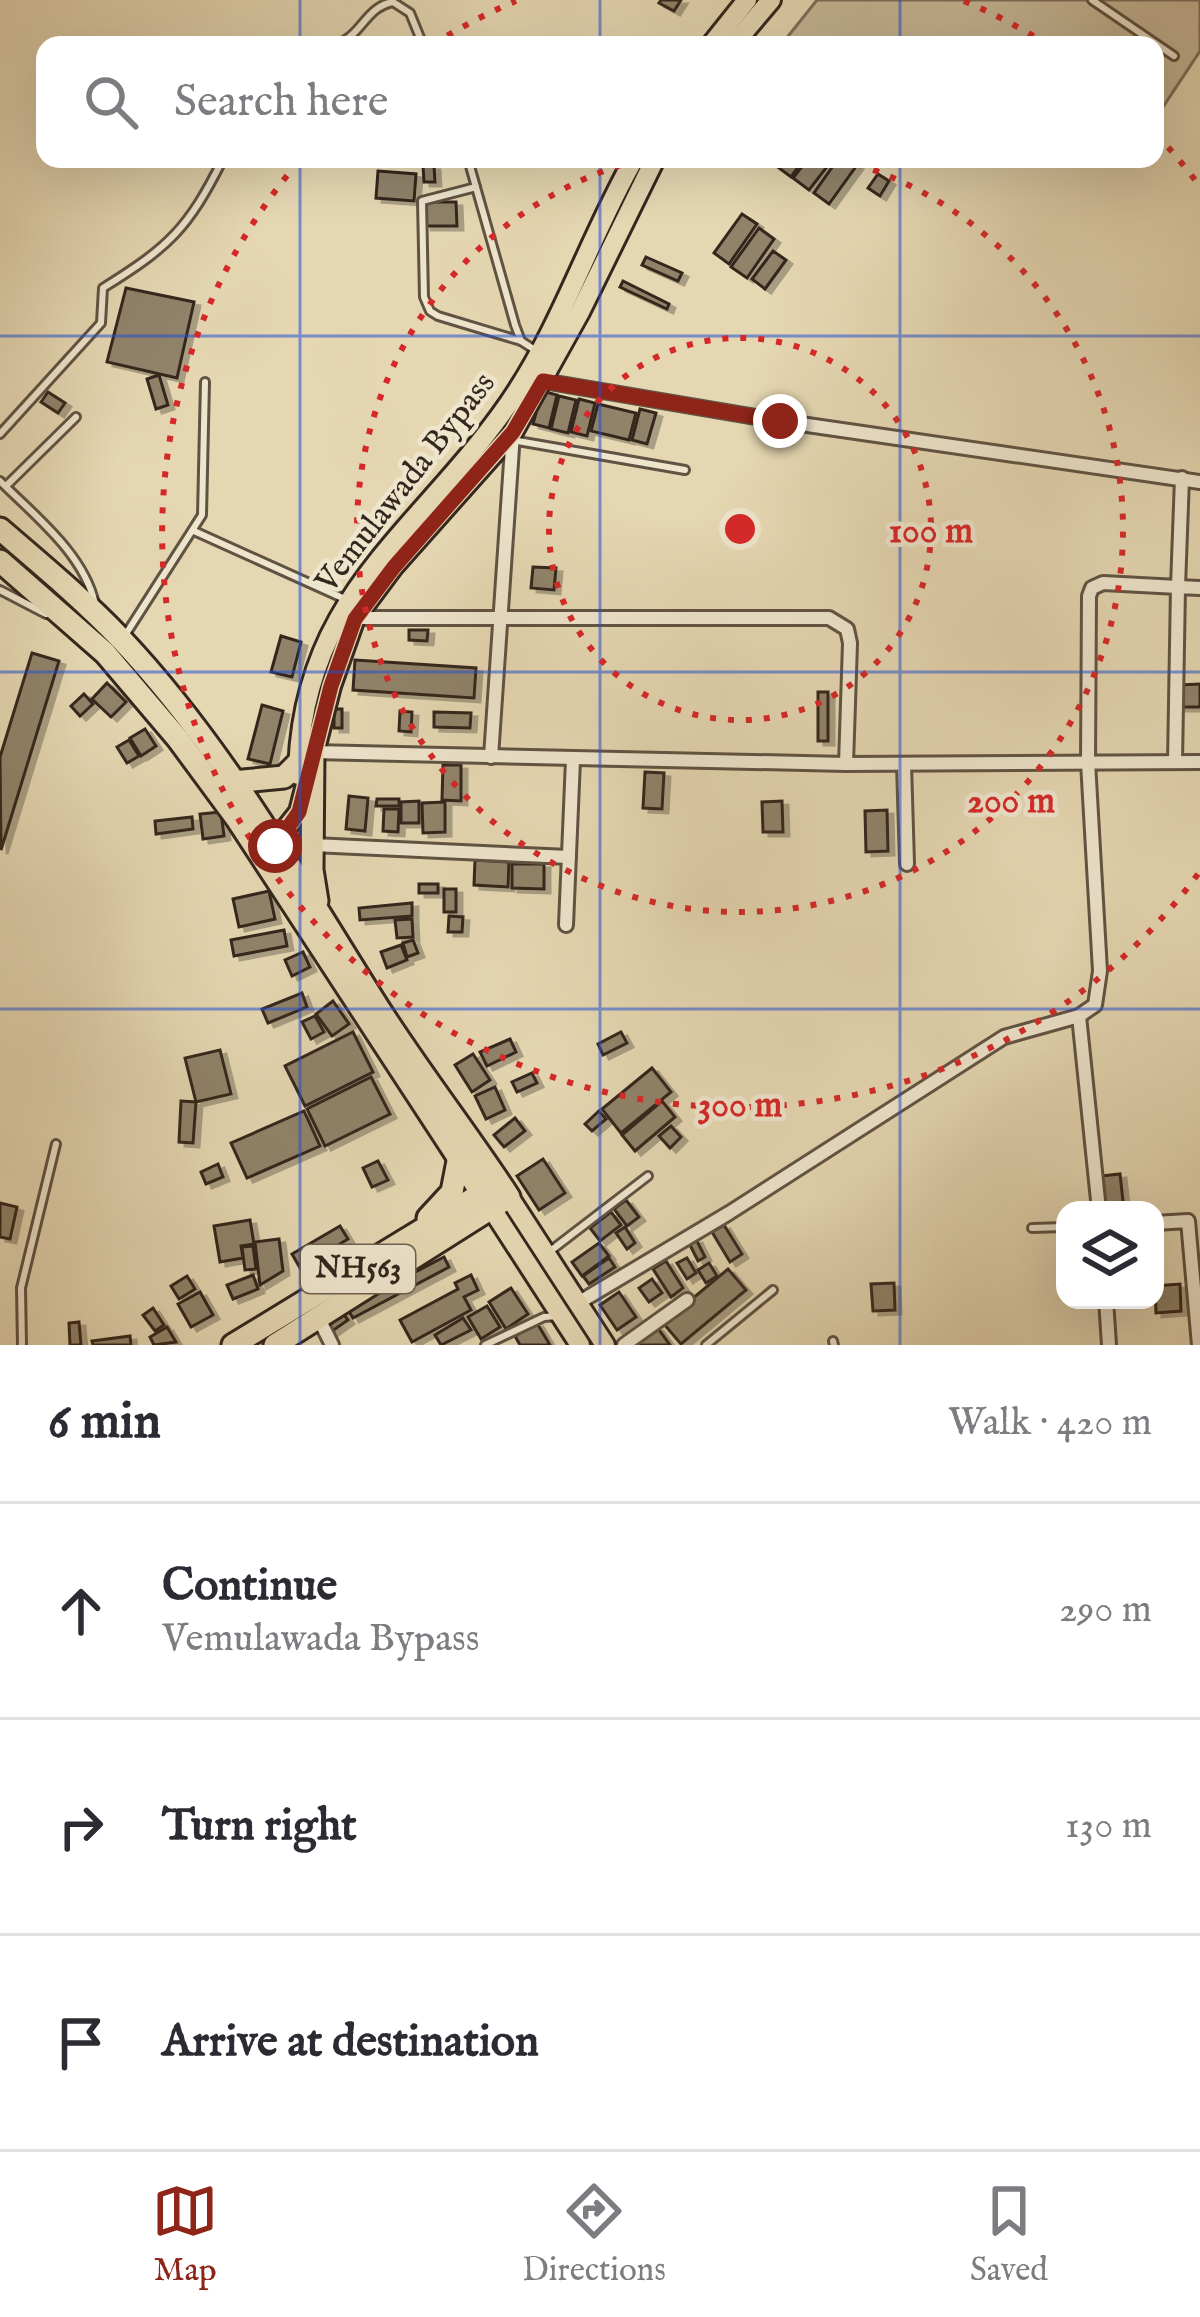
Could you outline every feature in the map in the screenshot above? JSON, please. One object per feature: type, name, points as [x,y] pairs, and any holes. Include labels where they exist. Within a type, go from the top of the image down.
[{"type":"highway","points":[[0,529],[89,624],[117,667],[319,910],[496,1195]]},
{"type":"highway","points":[[0,561],[89,624],[122,640],[196,728],[232,782],[263,845],[459,1156],[496,1195]]},
{"type":"highway","points":[[232,782],[274,780],[305,758]]},
{"type":"highway","points":[[305,758],[319,910]]},
{"type":"highway","points":[[401,1243],[452,1192],[459,1156]]},
{"type":"highway","name":"NH563","points":[[233,1345],[401,1243],[496,1195]]},
{"type":"highway","name":"NH563","points":[[275,1345],[496,1195]]},
{"type":"main road","points":[[718,36],[747,0]]},
{"type":"main road","points":[[741,36],[771,0]]},
{"type":"main road","name":"Vemulawada Bypass","points":[[263,845],[291,808],[351,609],[380,556],[511,401],[530,347],[629,168]]},
{"type":"main road","name":"Vemulawada Bypass","points":[[351,609],[512,436],[650,168]]},
{"type":"main road","points":[[496,1195],[546,1254],[580,1345]]},
{"type":"main road","points":[[496,1195],[570,1310],[605,1345]]},
{"type":"street","points":[[543,381],[1200,482]]},
{"type":"street","points":[[491,757],[512,436]]},
{"type":"street","points":[[1175,762],[1182,478]]},
{"type":"street","points":[[570,1310],[1004,1037],[1079,1016],[1095,1005],[1100,971],[1088,762],[1089,596],[1103,583],[1200,588]]},
{"type":"street","points":[[351,609],[497,621],[829,618],[842,622],[850,643],[847,764]]},
{"type":"street","points":[[305,758],[1200,762]]},
{"type":"street","points":[[566,925],[573,760]]},
{"type":"street","points":[[904,764],[907,863]]},
{"type":"street","points":[[313,845],[569,857]]},
{"type":"street","points":[[1079,1016],[1098,1201]]},
{"type":"street","points":[[1164,1223],[1194,1221],[1199,1345]]},
{"type":"street","points":[[624,1345],[687,1300]]},
{"type":"street","points":[[1107,1309],[1109,1345]]},
{"type":"street","points":[[319,1318],[332,1345]]},
{"type":"lane","points":[[1092,0],[1145,36]]},
{"type":"lane","points":[[351,36],[373,8],[393,2],[410,13],[419,36]]},
{"type":"lane","points":[[1164,49],[1174,56]]},
{"type":"lane","points":[[0,434],[101,323],[104,288],[158,252],[196,213],[218,168]]},
{"type":"lane","points":[[471,168],[530,347]]},
{"type":"lane","points":[[476,187],[422,201],[424,297],[438,316],[530,347]]},
{"type":"lane","points":[[122,640],[194,531],[205,502],[205,382]]},
{"type":"lane","points":[[0,590],[89,624],[89,579],[3,484],[76,417]]},
{"type":"lane","points":[[512,436],[685,470]]},
{"type":"lane","points":[[194,531],[351,609]]},
{"type":"lane","points":[[22,1345],[21,1288],[56,1144]]},
{"type":"lane","points":[[546,1254],[648,1176]]},
{"type":"lane","points":[[1032,1228],[1056,1227]]},
{"type":"lane","points":[[706,1345],[773,1290]]},
{"type":"lane","points":[[485,1345],[570,1310]]},
{"type":"shaded area","points":[[817,0],[1200,0],[1200,51],[1164,105],[1164,36],[788,36]]},
{"type":"building","points":[[661,0],[681,0],[674,11]]},
{"type":"building","points":[[423,168],[434,168],[435,182],[424,182]]},
{"type":"building","points":[[801,168],[826,168],[809,190],[793,178]]},
{"type":"building","points":[[832,168],[855,168],[829,204],[814,193]]},
{"type":"building","points":[[378,171],[416,174],[414,201],[376,198]]},
{"type":"building","points":[[878,174],[889,181],[880,196],[868,188]]},
{"type":"building","points":[[425,202],[456,202],[457,226],[425,226]]},
{"type":"building","points":[[742,214],[757,224],[729,264],[714,253]]},
{"type":"building","points":[[759,228],[774,239],[747,278],[731,267]]},
{"type":"building","points":[[773,251],[786,260],[765,289],[752,279]]},
{"type":"building","points":[[646,257],[682,273],[678,281],[642,265]]},
{"type":"building","points":[[623,281],[669,304],[667,309],[620,287]]},
{"type":"building","points":[[126,288],[194,302],[177,378],[107,362]]},
{"type":"building","points":[[159,375],[168,405],[156,409],[147,379]]},
{"type":"building","points":[[542,391],[557,395],[549,428],[533,424]]},
{"type":"building","points":[[48,392],[65,403],[58,413],[41,402]]},
{"type":"building","points":[[559,396],[576,400],[568,433],[551,429]]},
{"type":"building","points":[[579,399],[595,403],[587,436],[571,432]]},
{"type":"building","points":[[598,404],[636,413],[629,440],[591,431]]},
{"type":"building","points":[[640,409],[656,413],[647,444],[632,440]]},
{"type":"building","points":[[533,567],[556,568],[554,590],[531,588]]},
{"type":"building","points":[[409,630],[428,630],[427,641],[409,640]]},
{"type":"building","points":[[281,636],[301,642],[292,677],[271,672]]},
{"type":"building","points":[[32,653],[59,661],[1,850],[0,757]]},
{"type":"building","points":[[355,660],[476,668],[474,698],[353,690]]},
{"type":"building","points":[[107,683],[126,702],[111,717],[92,699]]},
{"type":"building","points":[[1200,684],[1200,707],[1180,707],[1180,685]]},
{"type":"building","points":[[818,692],[828,692],[828,741],[818,741]]},
{"type":"building","points":[[84,694],[93,704],[80,716],[71,706]]},
{"type":"building","points":[[262,705],[283,711],[270,764],[248,759]]},
{"type":"building","points":[[334,709],[342,709],[342,728],[334,728]]},
{"type":"building","points":[[400,711],[412,712],[411,732],[399,731]]},
{"type":"building","points":[[434,712],[471,713],[470,728],[434,727]]},
{"type":"building","points":[[145,729],[156,746],[141,756],[130,738]]},
{"type":"building","points":[[129,740],[139,756],[127,763],[117,747]]},
{"type":"building","points":[[443,765],[461,765],[461,801],[442,800]]},
{"type":"building","points":[[645,772],[664,773],[662,809],[643,808]]},
{"type":"building","points":[[349,796],[368,798],[365,831],[346,829]]},
{"type":"building","points":[[377,799],[399,799],[399,806],[376,806]]},
{"type":"building","points":[[419,801],[419,823],[401,823],[401,802]]},
{"type":"building","points":[[782,801],[783,832],[763,832],[762,802]]},
{"type":"building","points":[[445,802],[445,832],[423,833],[422,803]]},
{"type":"building","points":[[384,809],[399,809],[398,832],[383,831]]},
{"type":"building","points":[[887,810],[888,851],[866,852],[865,811]]},
{"type":"building","points":[[221,812],[224,836],[203,839],[200,814]]},
{"type":"building","points":[[192,817],[193,829],[156,834],[155,821]]},
{"type":"building","points":[[475,860],[509,862],[508,887],[474,885]]},
{"type":"building","points":[[512,864],[544,864],[544,889],[512,888]]},
{"type":"building","points":[[419,884],[438,884],[438,893],[419,893]]},
{"type":"building","points":[[444,889],[456,889],[456,912],[444,912]]},
{"type":"building","points":[[269,891],[275,919],[239,927],[233,899]]},
{"type":"building","points":[[412,903],[412,916],[360,920],[359,908]]},
{"type":"building","points":[[449,916],[463,917],[462,932],[448,932]]},
{"type":"building","points":[[412,919],[413,937],[397,938],[395,920]]},
{"type":"building","points":[[284,930],[287,946],[234,956],[231,940]]},
{"type":"building","points":[[413,940],[418,953],[407,957],[403,943]]},
{"type":"building","points":[[401,945],[407,960],[387,968],[381,952]]},
{"type":"building","points":[[303,952],[310,967],[292,976],[285,960]]},
{"type":"building","points":[[302,993],[307,1007],[268,1023],[262,1009]]},
{"type":"building","points":[[333,1001],[349,1024],[332,1036],[316,1014]]},
{"type":"building","points":[[315,1016],[324,1032],[311,1039],[302,1022]]},
{"type":"building","points":[[353,1032],[373,1072],[305,1106],[285,1066]]},
{"type":"building","points":[[621,1032],[627,1043],[603,1055],[598,1044]]},
{"type":"building","points":[[510,1039],[516,1052],[487,1066],[480,1052]]},
{"type":"building","points":[[220,1050],[231,1094],[196,1102],[185,1058]]},
{"type":"building","points":[[473,1054],[490,1080],[472,1092],[455,1065]]},
{"type":"building","points":[[652,1068],[671,1092],[621,1133],[602,1109]]},
{"type":"building","points":[[532,1073],[537,1083],[517,1092],[512,1082]]},
{"type":"building","points":[[371,1077],[390,1114],[325,1146],[307,1109]]},
{"type":"building","points":[[495,1087],[505,1110],[486,1119],[475,1096]]},
{"type":"building","points":[[181,1101],[196,1102],[193,1143],[179,1142]]},
{"type":"building","points":[[662,1101],[675,1117],[635,1151],[622,1135]]},
{"type":"building","points":[[304,1111],[320,1146],[247,1178],[231,1143]]},
{"type":"building","points":[[599,1111],[606,1119],[592,1131],[585,1124]]},
{"type":"building","points":[[515,1118],[525,1131],[504,1147],[494,1135]]},
{"type":"building","points":[[671,1126],[681,1137],[670,1148],[659,1136]]},
{"type":"building","points":[[543,1159],[565,1193],[539,1210],[517,1176]]},
{"type":"building","points":[[378,1161],[388,1180],[372,1187],[363,1168]]},
{"type":"building","points":[[218,1164],[223,1177],[206,1184],[201,1172]]},
{"type":"building","points":[[1120,1174],[1123,1201],[1104,1201],[1101,1176]]},
{"type":"building","points":[[626,1200],[639,1217],[627,1226],[614,1209]]},
{"type":"building","points":[[0,1203],[17,1207],[10,1239],[0,1237]]},
{"type":"building","points":[[611,1212],[621,1225],[600,1241],[590,1228]]},
{"type":"building","points":[[250,1220],[254,1244],[241,1246],[243,1258],[220,1262],[214,1226]]},
{"type":"building","points":[[724,1225],[742,1254],[730,1262],[712,1232]]},
{"type":"building","points":[[340,1226],[348,1239],[300,1268],[292,1254]]},
{"type":"building","points":[[625,1227],[635,1243],[627,1249],[616,1233]]},
{"type":"building","points":[[279,1239],[283,1271],[260,1285],[255,1242]]},
{"type":"building","points":[[696,1239],[705,1257],[698,1261],[689,1243]]},
{"type":"building","points":[[599,1243],[609,1256],[582,1276],[572,1262]]},
{"type":"building","points":[[253,1246],[256,1269],[245,1270],[242,1247]]},
{"type":"building","points":[[444,1257],[449,1267],[353,1318],[347,1308]]},
{"type":"building","points":[[609,1258],[615,1267],[589,1284],[583,1276]]},
{"type":"building","points":[[687,1258],[696,1273],[687,1279],[677,1263]]},
{"type":"building","points":[[666,1261],[683,1288],[671,1297],[653,1269]]},
{"type":"building","points":[[709,1263],[717,1276],[706,1283],[698,1270]]},
{"type":"building","points":[[728,1269],[746,1290],[681,1344],[663,1323]]},
{"type":"building","points":[[253,1275],[258,1289],[233,1299],[227,1285]]},
{"type":"building","points":[[471,1275],[478,1290],[464,1297],[471,1310],[412,1342],[400,1320],[458,1289],[455,1283]]},
{"type":"building","points":[[187,1276],[195,1289],[179,1299],[171,1286]]},
{"type":"building","points":[[652,1279],[662,1293],[649,1302],[639,1288]]},
{"type":"building","points":[[894,1283],[895,1310],[873,1311],[871,1284]]},
{"type":"building","points":[[1180,1284],[1181,1311],[1156,1313],[1156,1309],[1164,1309],[1164,1285]]},
{"type":"building","points":[[511,1288],[528,1314],[506,1329],[489,1302]]},
{"type":"building","points":[[200,1292],[213,1315],[191,1327],[178,1304]]},
{"type":"building","points":[[619,1292],[636,1317],[617,1330],[600,1305]]},
{"type":"building","points":[[487,1306],[500,1327],[481,1339],[468,1317]]},
{"type":"building","points":[[153,1308],[164,1325],[155,1331],[143,1315]]},
{"type":"building","points":[[342,1312],[348,1320],[328,1334],[322,1325]]},
{"type":"building","points":[[463,1318],[471,1330],[441,1345],[435,1335]]},
{"type":"building","points":[[79,1322],[81,1345],[70,1345],[69,1323]]},
{"type":"building","points":[[537,1323],[550,1345],[520,1345],[515,1336]]},
{"type":"building","points":[[167,1327],[176,1342],[154,1345],[150,1337]]},
{"type":"building","points":[[657,1327],[670,1345],[632,1345]]},
{"type":"building","points":[[130,1336],[131,1345],[93,1345],[92,1341]]},
{"type":"route","points":[[275,846],[305,796],[331,686],[355,619],[394,567],[513,432],[543,381],[780,421]]}]
